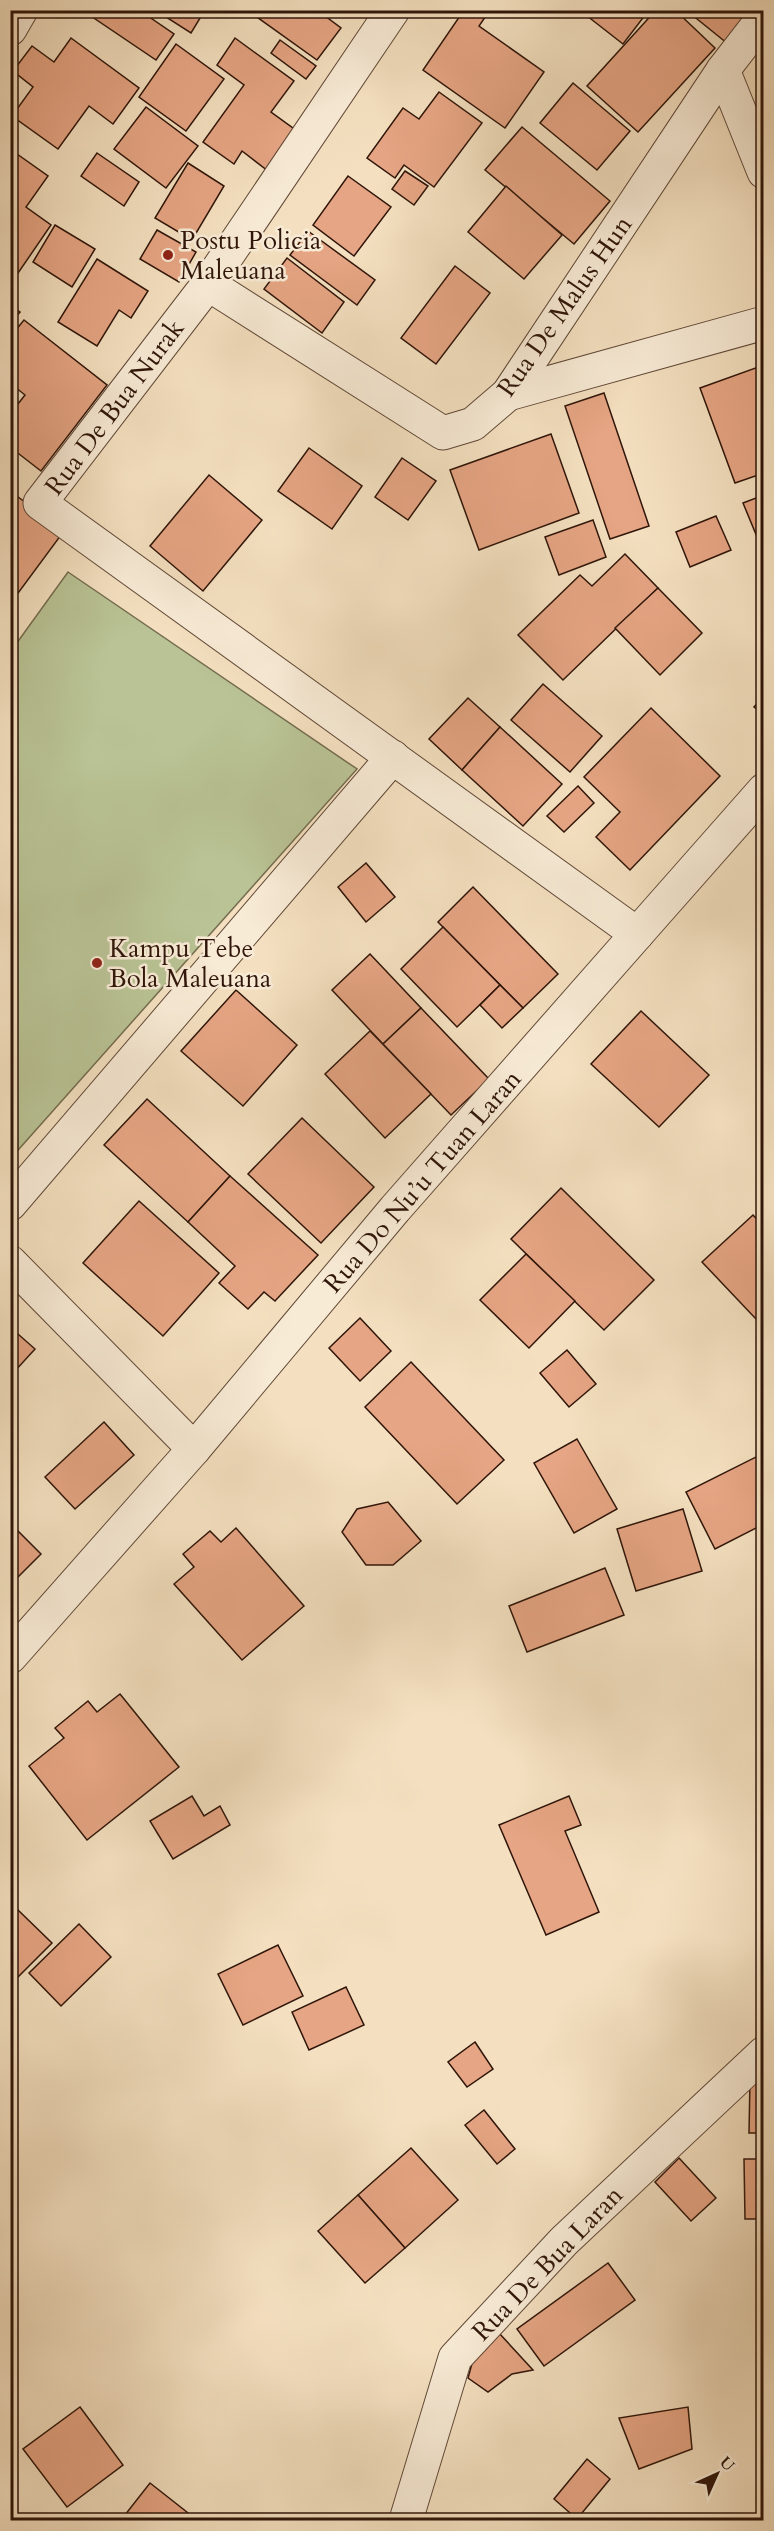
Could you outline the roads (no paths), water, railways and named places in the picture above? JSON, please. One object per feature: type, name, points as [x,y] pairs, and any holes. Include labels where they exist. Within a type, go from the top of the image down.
[{"type":"street","points":[[10,29],[21,10]]},
{"type":"street","name":"Rua De Bua Nurak","points":[[393,10],[208,284],[40,503],[393,757]]},
{"type":"street","name":"Rua De Malus Hun","points":[[208,284],[443,433],[473,424],[508,394],[723,70],[764,17]]},
{"type":"street","points":[[723,70],[764,172]]},
{"type":"street","points":[[508,394],[764,323]]},
{"type":"street","points":[[10,1204],[393,757],[637,934]]},
{"type":"street","name":"Rua Do Nu’u Tuan Laran","points":[[10,1657],[194,1449],[395,1209],[764,790]]},
{"type":"street","points":[[10,1262],[194,1449]]},
{"type":"street","name":"Rua De Bua Laran","points":[[406,2520],[455,2358],[564,2241],[764,2053]]},
{"type":"place","name":"Postu Policia Maleuana","points":[[168,255]]},
{"type":"place","name":"Kampu Tebe Bola Maleuana","points":[[97,963]]}]
